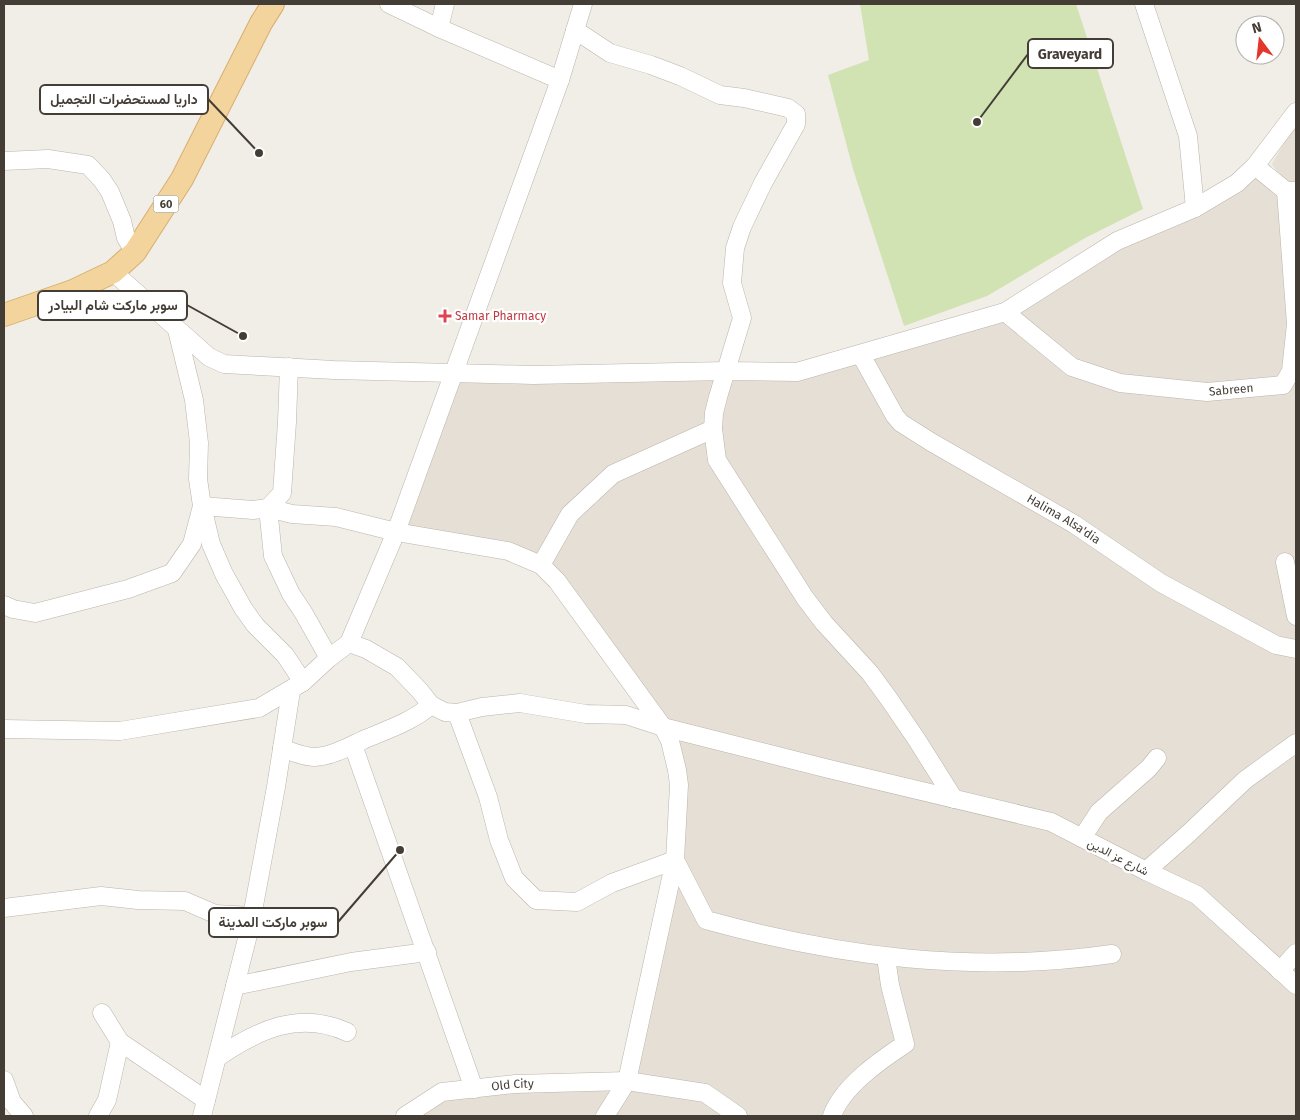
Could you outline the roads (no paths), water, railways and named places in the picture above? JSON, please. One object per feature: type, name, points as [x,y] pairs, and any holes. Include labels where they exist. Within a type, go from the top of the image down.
[{"type":"main road","name":"60","points":[[4,315],[73,291],[113,272],[135,252],[182,178],[262,13],[273,4]]},
{"type":"street","points":[[389,4],[439,28],[560,80]]},
{"type":"street","points":[[439,28],[445,4]]},
{"type":"street","points":[[4,729],[120,731],[259,708],[297,687],[349,643],[396,532],[560,80],[584,4]]},
{"type":"street","points":[[1144,4],[1188,136],[1195,208]]},
{"type":"street","points":[[575,30],[610,53],[680,76],[720,95],[744,98],[788,108],[796,114],[796,124],[762,184],[734,248],[732,283],[742,318],[718,397],[713,428],[718,461],[788,571],[824,623],[870,673],[917,740],[954,799]]},
{"type":"street","points":[[113,272],[177,330],[216,362],[229,364],[289,368],[533,375],[726,371],[797,372],[1005,312],[1117,241],[1195,208],[1237,183],[1255,166],[1296,112]]},
{"type":"street","points":[[4,161],[48,159],[88,165],[110,192],[122,221],[126,238],[135,252]]},
{"type":"street","points":[[1255,166],[1291,191]]},
{"type":"street","name":"Sabreen","points":[[1005,312],[1072,367],[1120,383],[1207,392],[1284,385],[1291,371],[1296,324],[1291,191]]},
{"type":"street","points":[[102,1013],[120,1042],[204,1108],[252,916],[282,748],[297,687],[285,655],[256,625],[236,598],[213,549],[202,506],[198,479],[198,425],[194,400],[177,330]]},
{"type":"street","name":"Halima Alsa'dia","points":[[861,354],[895,416],[902,423],[1074,524],[1161,583],[1276,645],[1296,649]]},
{"type":"street","points":[[289,368],[288,422],[282,493],[268,508],[273,556],[292,594],[329,658]]},
{"type":"street","points":[[541,565],[570,514],[613,474],[713,428]]},
{"type":"street","points":[[202,506],[253,510],[268,508],[292,514],[336,517],[396,532],[508,551],[541,565],[557,581],[663,727],[670,741],[678,770],[675,860],[627,1081],[605,1116]]},
{"type":"street","points":[[4,604],[13,609],[35,613],[128,589],[172,573],[192,544],[202,506]]},
{"type":"street","points":[[1285,562],[1296,616]]},
{"type":"street","points":[[349,643],[374,653],[397,667],[431,705],[445,712],[457,713],[488,797],[499,840],[514,878],[536,900],[577,902],[612,883],[675,860]]},
{"type":"street","name":"شارع عز الدين","points":[[457,713],[482,707],[520,703],[586,714],[626,715],[663,727],[1051,822],[1197,895],[1296,985]]},
{"type":"street","points":[[282,748],[314,757],[340,751],[412,719],[431,705]]},
{"type":"street","points":[[1146,871],[1245,780],[1296,743]]},
{"type":"street","points":[[353,744],[474,1089]]},
{"type":"street","points":[[1082,838],[1099,812],[1150,768],[1157,758]]},
{"type":"street","points":[[675,860],[706,920],[752,933],[817,947],[925,961],[1002,962],[1063,960],[1112,954]]},
{"type":"street","points":[[4,908],[102,896],[138,900],[185,901],[215,914],[252,916]]},
{"type":"street","points":[[235,986],[350,962],[427,952]]},
{"type":"street","points":[[1280,971],[1296,953]]},
{"type":"street","points":[[832,1116],[836,1107],[864,1075],[885,1057],[905,1044],[890,985],[886,957]]},
{"type":"street","points":[[218,1057],[242,1041],[259,1033],[299,1022],[310,1021],[328,1024],[347,1032]]},
{"type":"street","points":[[98,1116],[107,1100],[120,1042]]},
{"type":"street","points":[[4,1080],[12,1102],[24,1116]]},
{"type":"street","name":"Old City","points":[[405,1116],[442,1092],[515,1084],[627,1081],[706,1094],[738,1116]]},
{"type":"place","name":"Graveyard","points":[[977,122]]},
{"type":"place","name":"داريا لمستحضرات التجميل","points":[[259,153]]},
{"type":"place","name":"Samar Pharmacy","points":[[445,316]]},
{"type":"place","name":"سوبر ماركت شام البيادر","points":[[243,336]]},
{"type":"place","name":"سوبر ماركت المدينة","points":[[400,850]]}]
